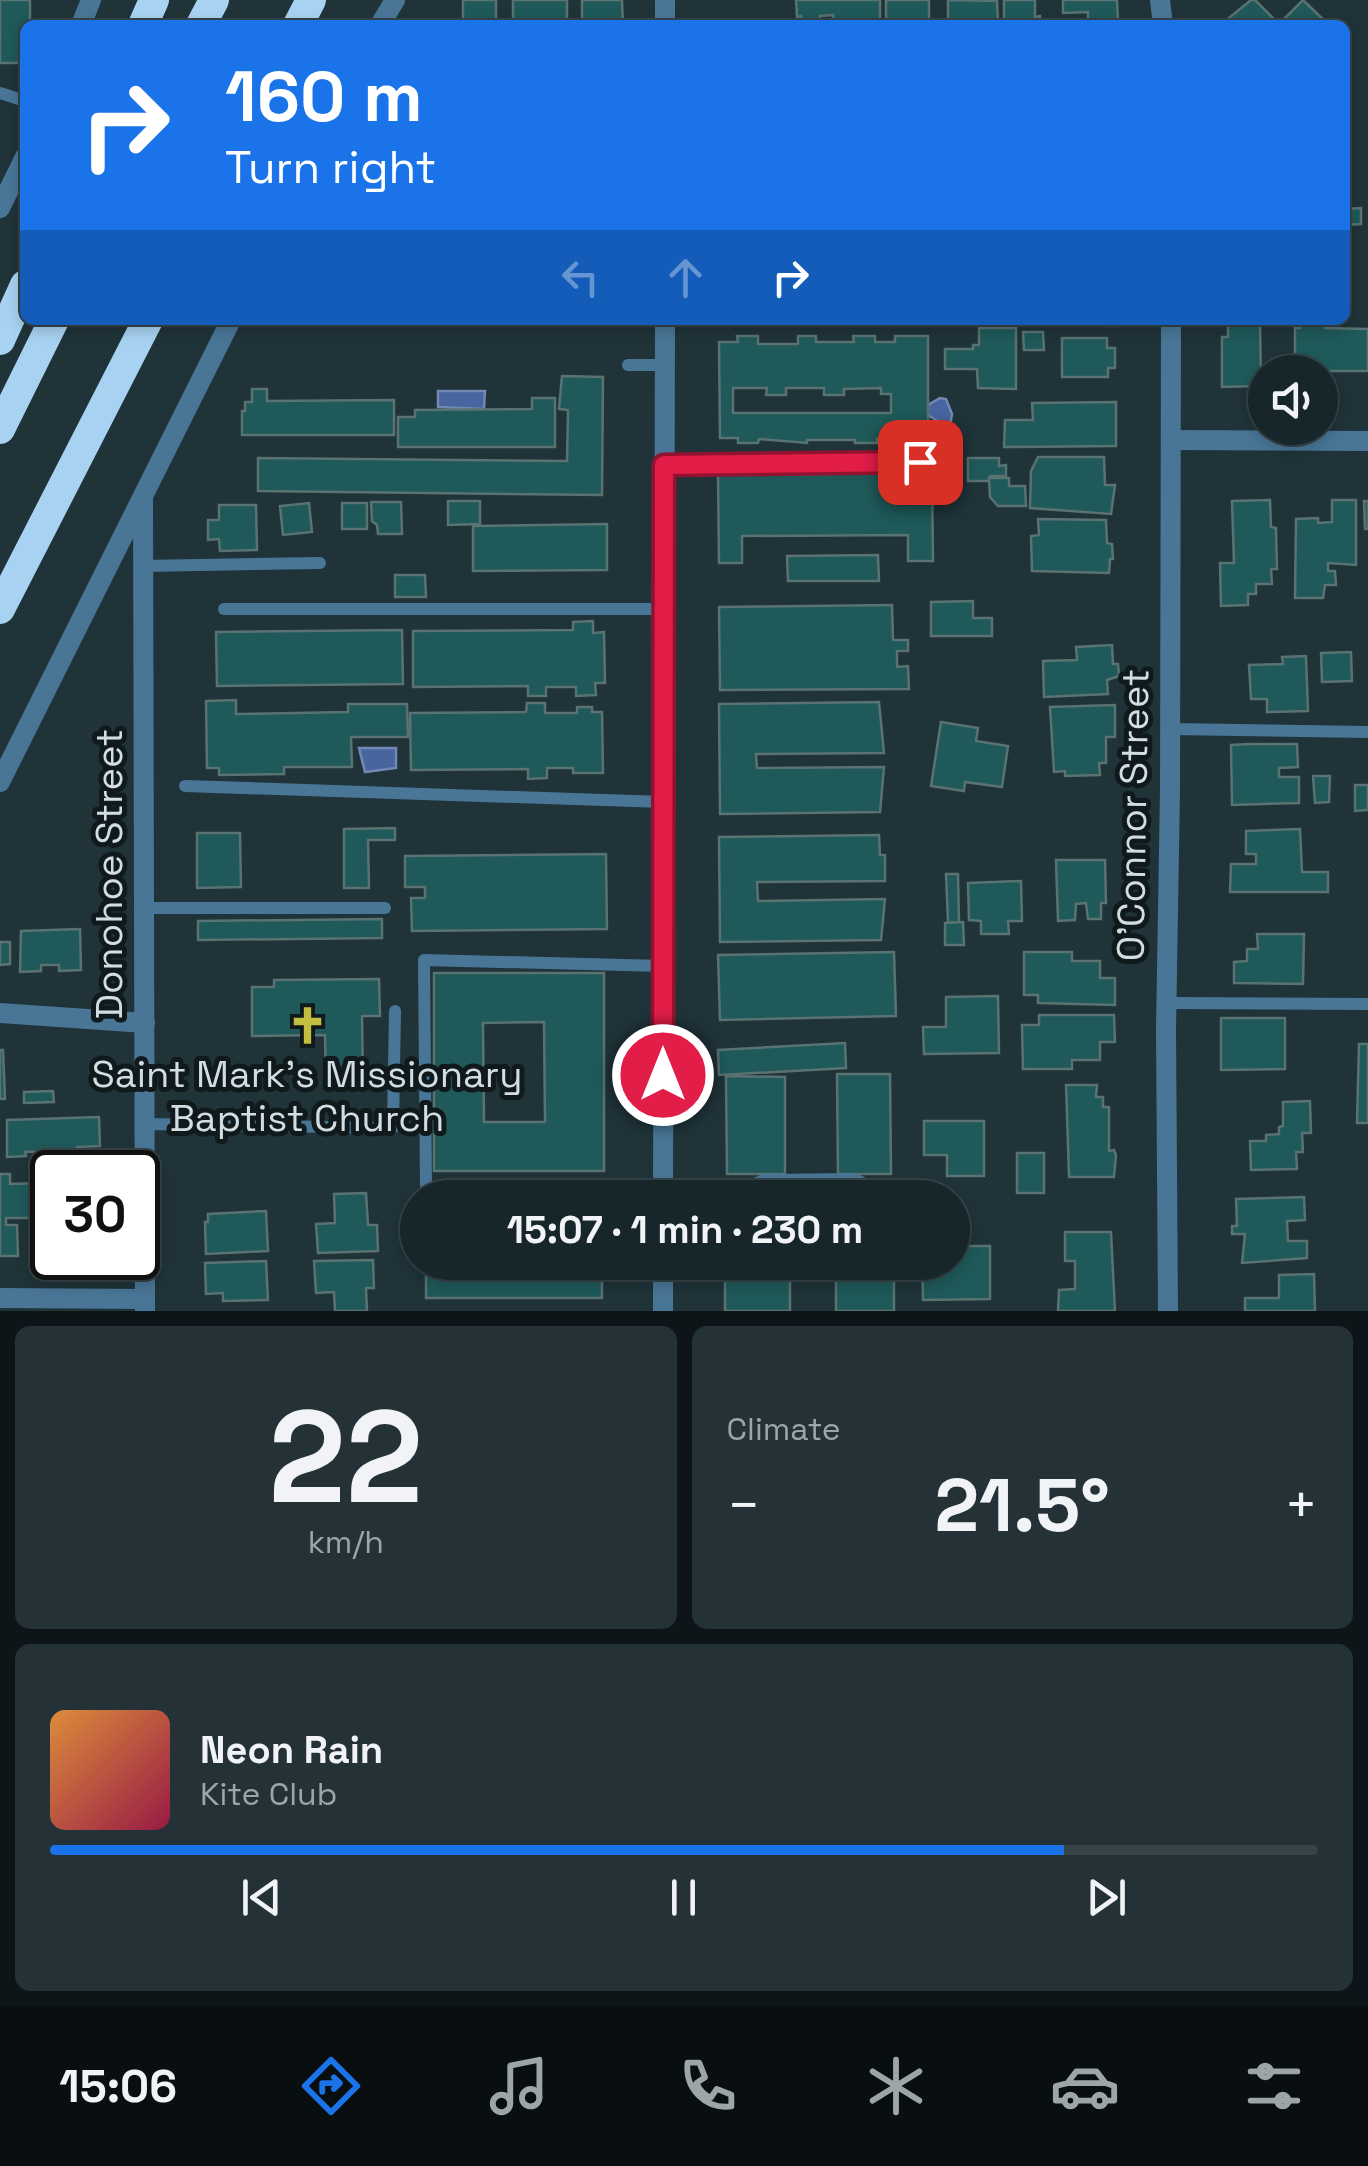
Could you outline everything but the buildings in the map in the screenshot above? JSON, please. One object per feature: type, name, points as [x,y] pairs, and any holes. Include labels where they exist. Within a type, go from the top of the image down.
[{"type":"highway","points":[[0,340],[20,296]]},
{"type":"highway","points":[[0,429],[52,325]]},
{"type":"highway","points":[[0,610],[145,325]]},
{"type":"street","points":[[0,208],[20,167]]},
{"type":"street","points":[[0,782],[229,325]]},
{"type":"street","points":[[663,1180],[664,325]]},
{"type":"street","name":"O'Connor Street","points":[[1168,1311],[1171,325]]},
{"type":"street","points":[[1171,440],[1368,441]]},
{"type":"street","name":"Donohoe Street","points":[[143,497],[145,1305]]},
{"type":"street","points":[[0,1013],[145,1022]]},
{"type":"street","points":[[662,1311],[663,1280]]},
{"type":"street","points":[[0,1298],[145,1305]]},
{"type":"lane","points":[[628,365],[664,365]]},
{"type":"lane","points":[[664,465],[920,462]]},
{"type":"lane","points":[[142,566],[320,564]]},
{"type":"lane","points":[[224,609],[664,609]]},
{"type":"lane","points":[[1170,729],[1368,732]]},
{"type":"lane","points":[[185,786],[664,802]]},
{"type":"lane","points":[[144,908],[385,908]]},
{"type":"lane","points":[[426,1180],[424,960],[663,966]]},
{"type":"lane","points":[[1166,1003],[1368,1004]]},
{"type":"lane","points":[[145,1124],[393,1128],[395,1011]]},
{"type":"lane","points":[[764,1180],[858,1180]]},
{"type":"water","points":[[438,391],[485,391],[484,409],[438,407]]},
{"type":"water","points":[[946,399],[952,414],[949,433],[939,432],[936,420],[928,415],[928,405]]},
{"type":"water","points":[[359,748],[396,748],[396,768],[365,772]]},
{"type":"place","name":"Saint Mark's Missionary Baptist Church","points":[[307,1025]]},
{"type":"route","points":[[663,1075],[664,465],[920,462]]}]
